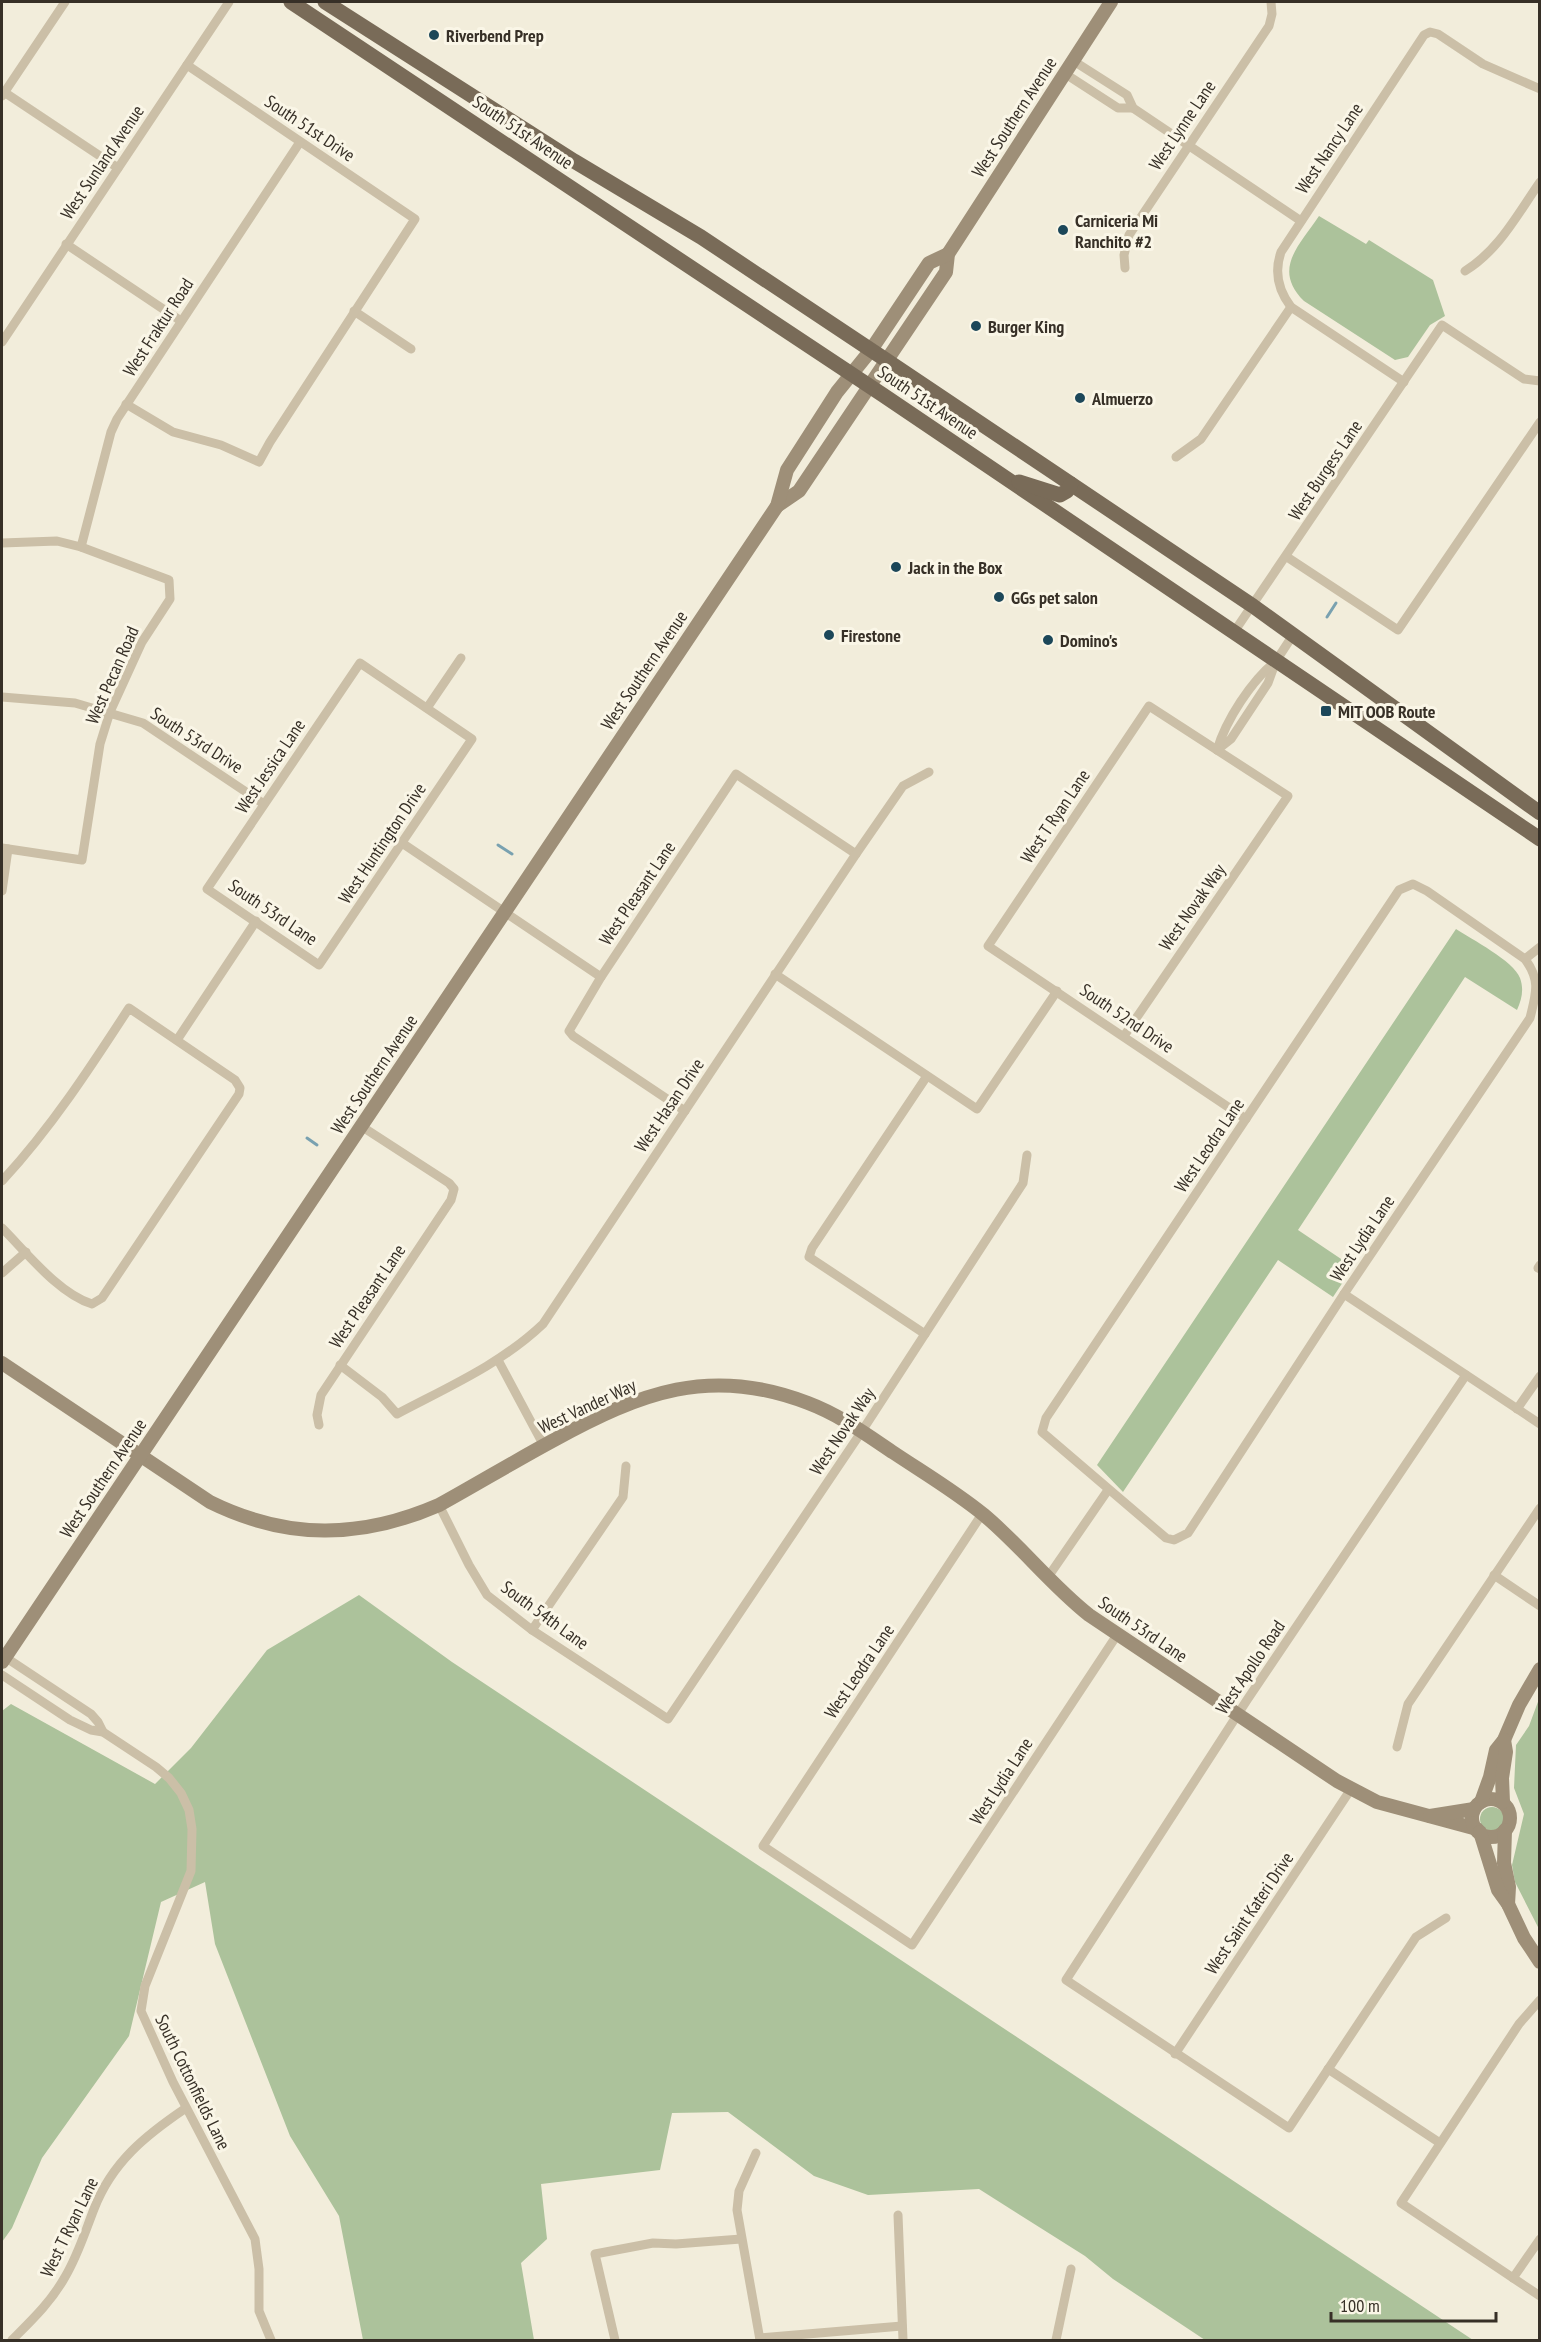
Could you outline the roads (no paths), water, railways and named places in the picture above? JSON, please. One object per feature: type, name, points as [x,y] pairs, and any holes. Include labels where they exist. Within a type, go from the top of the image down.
[{"type":"main road","name":"South 51st Avenue","points":[[291,2],[869,386],[1539,839]]},
{"type":"main road","name":"South 51st Avenue","points":[[325,2],[573,161],[701,237],[886,360],[1253,606],[1539,813]]},
{"type":"main road","name":"West Southern Avenue","points":[[777,506],[799,491],[946,272],[948,254],[1111,2]]},
{"type":"main road","points":[[561,180],[573,161]]},
{"type":"main road","name":"West Southern Avenue","points":[[3,1660],[777,506],[787,470],[837,392],[871,350],[929,263],[948,254]]},
{"type":"main road","points":[[1004,478],[1060,495],[1067,491],[1071,484]]},
{"type":"main road","name":"West Vander Way","points":[[2,1363],[196,1494],[222,1508],[253,1520],[286,1528],[322,1531],[371,1528],[407,1519],[439,1505],[620,1406],[670,1390],[703,1385],[740,1387],[791,1397],[826,1411],[862,1431]]},
{"type":"main road","name":"South 53rd Lane","points":[[862,1431],[982,1514],[1076,1605],[1237,1715],[1351,1789],[1377,1802],[1491,1836],[1505,1830]]},
{"type":"main road","points":[[1539,1669],[1519,1705],[1504,1740],[1496,1750],[1490,1777],[1473,1820],[1498,1890],[1539,1962]]},
{"type":"main road","points":[[1504,1740],[1506,1752],[1502,1778],[1503,1802],[1510,1816],[1505,1830],[1504,1863],[1509,1887],[1508,1904]]},
{"type":"main road","name":"South 53rd Lane","points":[[1430,1816],[1478,1806],[1492,1799],[1503,1802]]},
{"type":"street","points":[[65,2],[3,94],[118,168]]},
{"type":"street","name":"West Sunland Avenue","points":[[2,342],[229,2]]},
{"type":"street","name":"West Lynne Lane","points":[[1125,268],[1124,255],[1129,235],[1269,26],[1272,14],[1271,2]]},
{"type":"street","name":"West Nancy Lane","points":[[1291,307],[1280,290],[1278,280],[1278,261],[1281,252],[1421,39],[1430,32],[1438,34],[1483,64],[1539,89]]},
{"type":"street","points":[[1072,60],[1127,95],[1133,108],[1300,221]]},
{"type":"street","name":"South 51st Drive","points":[[187,65],[415,219],[354,311]]},
{"type":"street","points":[[1064,73],[1118,108],[1133,108]]},
{"type":"street","name":"West Fraktur Road","points":[[81,547],[111,432],[126,404],[300,142]]},
{"type":"street","points":[[1465,271],[1478,263],[1496,246],[1539,182]]},
{"type":"street","points":[[66,244],[181,321]]},
{"type":"street","points":[[1176,457],[1201,439],[1291,307],[1404,382]]},
{"type":"street","points":[[126,404],[173,432],[221,445],[259,462],[354,311],[411,349]]},
{"type":"street","name":"West Burgess Lane","points":[[1234,632],[1442,325],[1524,379],[1539,381]]},
{"type":"street","points":[[1287,556],[1398,630],[1539,422]]},
{"type":"street","points":[[2,543],[57,541],[81,547]]},
{"type":"street","name":"West Pecan Road","points":[[5,849],[82,860],[100,744],[110,712],[142,642],[170,599],[169,580],[81,547]]},
{"type":"street","points":[[1217,750],[1231,739],[1250,711],[1271,678],[1276,661],[1293,635]]},
{"type":"street","points":[[427,708],[461,658]]},
{"type":"street","name":"West Jessica Lane","points":[[207,889],[360,663],[427,708]]},
{"type":"street","name":"South 53rd Drive","points":[[2,697],[75,703],[143,723],[264,804]]},
{"type":"street","name":"West T Ryan Lane","points":[[988,946],[1149,705],[1217,750]]},
{"type":"street","name":"West Huntington Drive","points":[[319,965],[472,739],[427,708]]},
{"type":"street","name":"West Novak Way","points":[[1124,1036],[1288,796],[1217,750]]},
{"type":"street","name":"West Hasan Drive","points":[[340,1365],[382,1396],[397,1414],[498,1360],[543,1324],[775,974],[903,786],[929,772]]},
{"type":"street","name":"West Pleasant Lane","points":[[685,1111],[573,1036],[569,1031],[601,976],[736,774],[856,854]]},
{"type":"street","points":[[402,843],[601,976]]},
{"type":"street","points":[[2,891],[5,849]]},
{"type":"street","name":"West Leodra Lane","points":[[1108,1490],[1042,1432],[1046,1418],[1399,890],[1413,884],[1427,891],[1526,959]]},
{"type":"street","name":"South 53rd Lane","points":[[207,889],[319,965]]},
{"type":"street","points":[[177,1040],[256,921]]},
{"type":"street","name":"South 52nd Drive","points":[[988,946],[1246,1119]]},
{"type":"street","points":[[1526,959],[1539,947]]},
{"type":"street","name":"West Lydia Lane","points":[[1108,1490],[1166,1538],[1174,1540],[1188,1533],[1344,1294],[1530,1018],[1537,988],[1535,973],[1526,959]]},
{"type":"street","points":[[775,974],[977,1109],[1057,991]]},
{"type":"street","points":[[2,1181],[42,1135],[82,1080],[129,1008],[236,1080],[240,1088],[239,1094],[102,1298],[92,1304],[81,1300],[54,1280],[2,1228]]},
{"type":"street","points":[[926,1334],[809,1257],[812,1248],[927,1076]]},
{"type":"street","name":"West Pleasant Lane","points":[[319,1425],[316,1415],[321,1395],[451,1200],[454,1189],[449,1183],[361,1126]]},
{"type":"street","name":"West Novak Way","points":[[668,1719],[862,1431],[1023,1183],[1027,1155]]},
{"type":"street","points":[[2,1274],[26,1252]]},
{"type":"street","points":[[1344,1294],[1539,1424]]},
{"type":"street","points":[[498,1360],[544,1446]]},
{"type":"street","name":"West Apollo Road","points":[[1175,2054],[1066,1980],[1237,1715],[1466,1375]]},
{"type":"street","points":[[1517,1409],[1539,1376]]},
{"type":"street","points":[[532,1630],[623,1497],[626,1466]]},
{"type":"street","points":[[1048,1577],[1108,1490]]},
{"type":"street","name":"South 54th Lane","points":[[439,1505],[487,1595],[532,1630],[668,1719]]},
{"type":"street","points":[[1398,1747],[1408,1704],[1539,1508]]},
{"type":"street","name":"West Leodra Lane","points":[[912,1945],[763,1846],[982,1514]]},
{"type":"street","points":[[1494,1575],[1539,1606]]},
{"type":"street","name":"West Lydia Lane","points":[[912,1945],[1118,1635]]},
{"type":"street","name":"South Cottonfields Lane","points":[[3,1660],[91,1714],[103,1732]]},
{"type":"street","name":"South Cottonfields Lane","points":[[2,1675],[81,1725],[103,1732],[170,1778],[181,1793],[189,1810],[192,1828],[191,1871],[145,1986],[141,2003],[144,2020],[186,2108],[255,2239],[259,2269],[259,2311],[268,2339]]},
{"type":"street","points":[[53,1709],[62,1695]]},
{"type":"street","name":"West Saint Kateri Drive","points":[[1175,2054],[1351,1789]]},
{"type":"street","points":[[1175,2054],[1289,2128],[1416,1937],[1446,1918]]},
{"type":"street","points":[[1539,2000],[1519,2024],[1401,2203],[1539,2296]]},
{"type":"street","points":[[1328,2069],[1440,2144]]},
{"type":"street","name":"West T Ryan Lane","points":[[12,2340],[31,2323],[64,2279],[82,2244],[94,2208],[119,2167],[143,2139],[186,2108]]},
{"type":"street","points":[[756,2153],[739,2191],[737,2210],[760,2339],[902,2326]]},
{"type":"street","points":[[898,2215],[903,2340]]},
{"type":"street","points":[[615,2340],[595,2254],[653,2243],[676,2244],[741,2239]]},
{"type":"street","points":[[1513,2278],[1539,2239]]},
{"type":"street","points":[[1056,2340],[1071,2269]]},
{"type":"waterway","points":[[1327,617],[1336,603]]},
{"type":"waterway","points":[[498,845],[512,854]]},
{"type":"waterway","points":[[307,1138],[317,1145]]},
{"type":"place","name":"Riverbend Prep","points":[[434,35]]},
{"type":"place","name":"Carniceria Mi Ranchito #2","points":[[1063,230]]},
{"type":"place","name":"Burger King","points":[[976,326]]},
{"type":"place","name":"Almuerzo","points":[[1080,398]]},
{"type":"place","name":"Jack in the Box","points":[[896,567]]},
{"type":"place","name":"GGs pet salon","points":[[999,597]]},
{"type":"place","name":"Firestone","points":[[829,635]]},
{"type":"place","name":"Domino's","points":[[1048,640]]},
{"type":"place","name":"MIT OOB Route","points":[[1326,711]]}]
